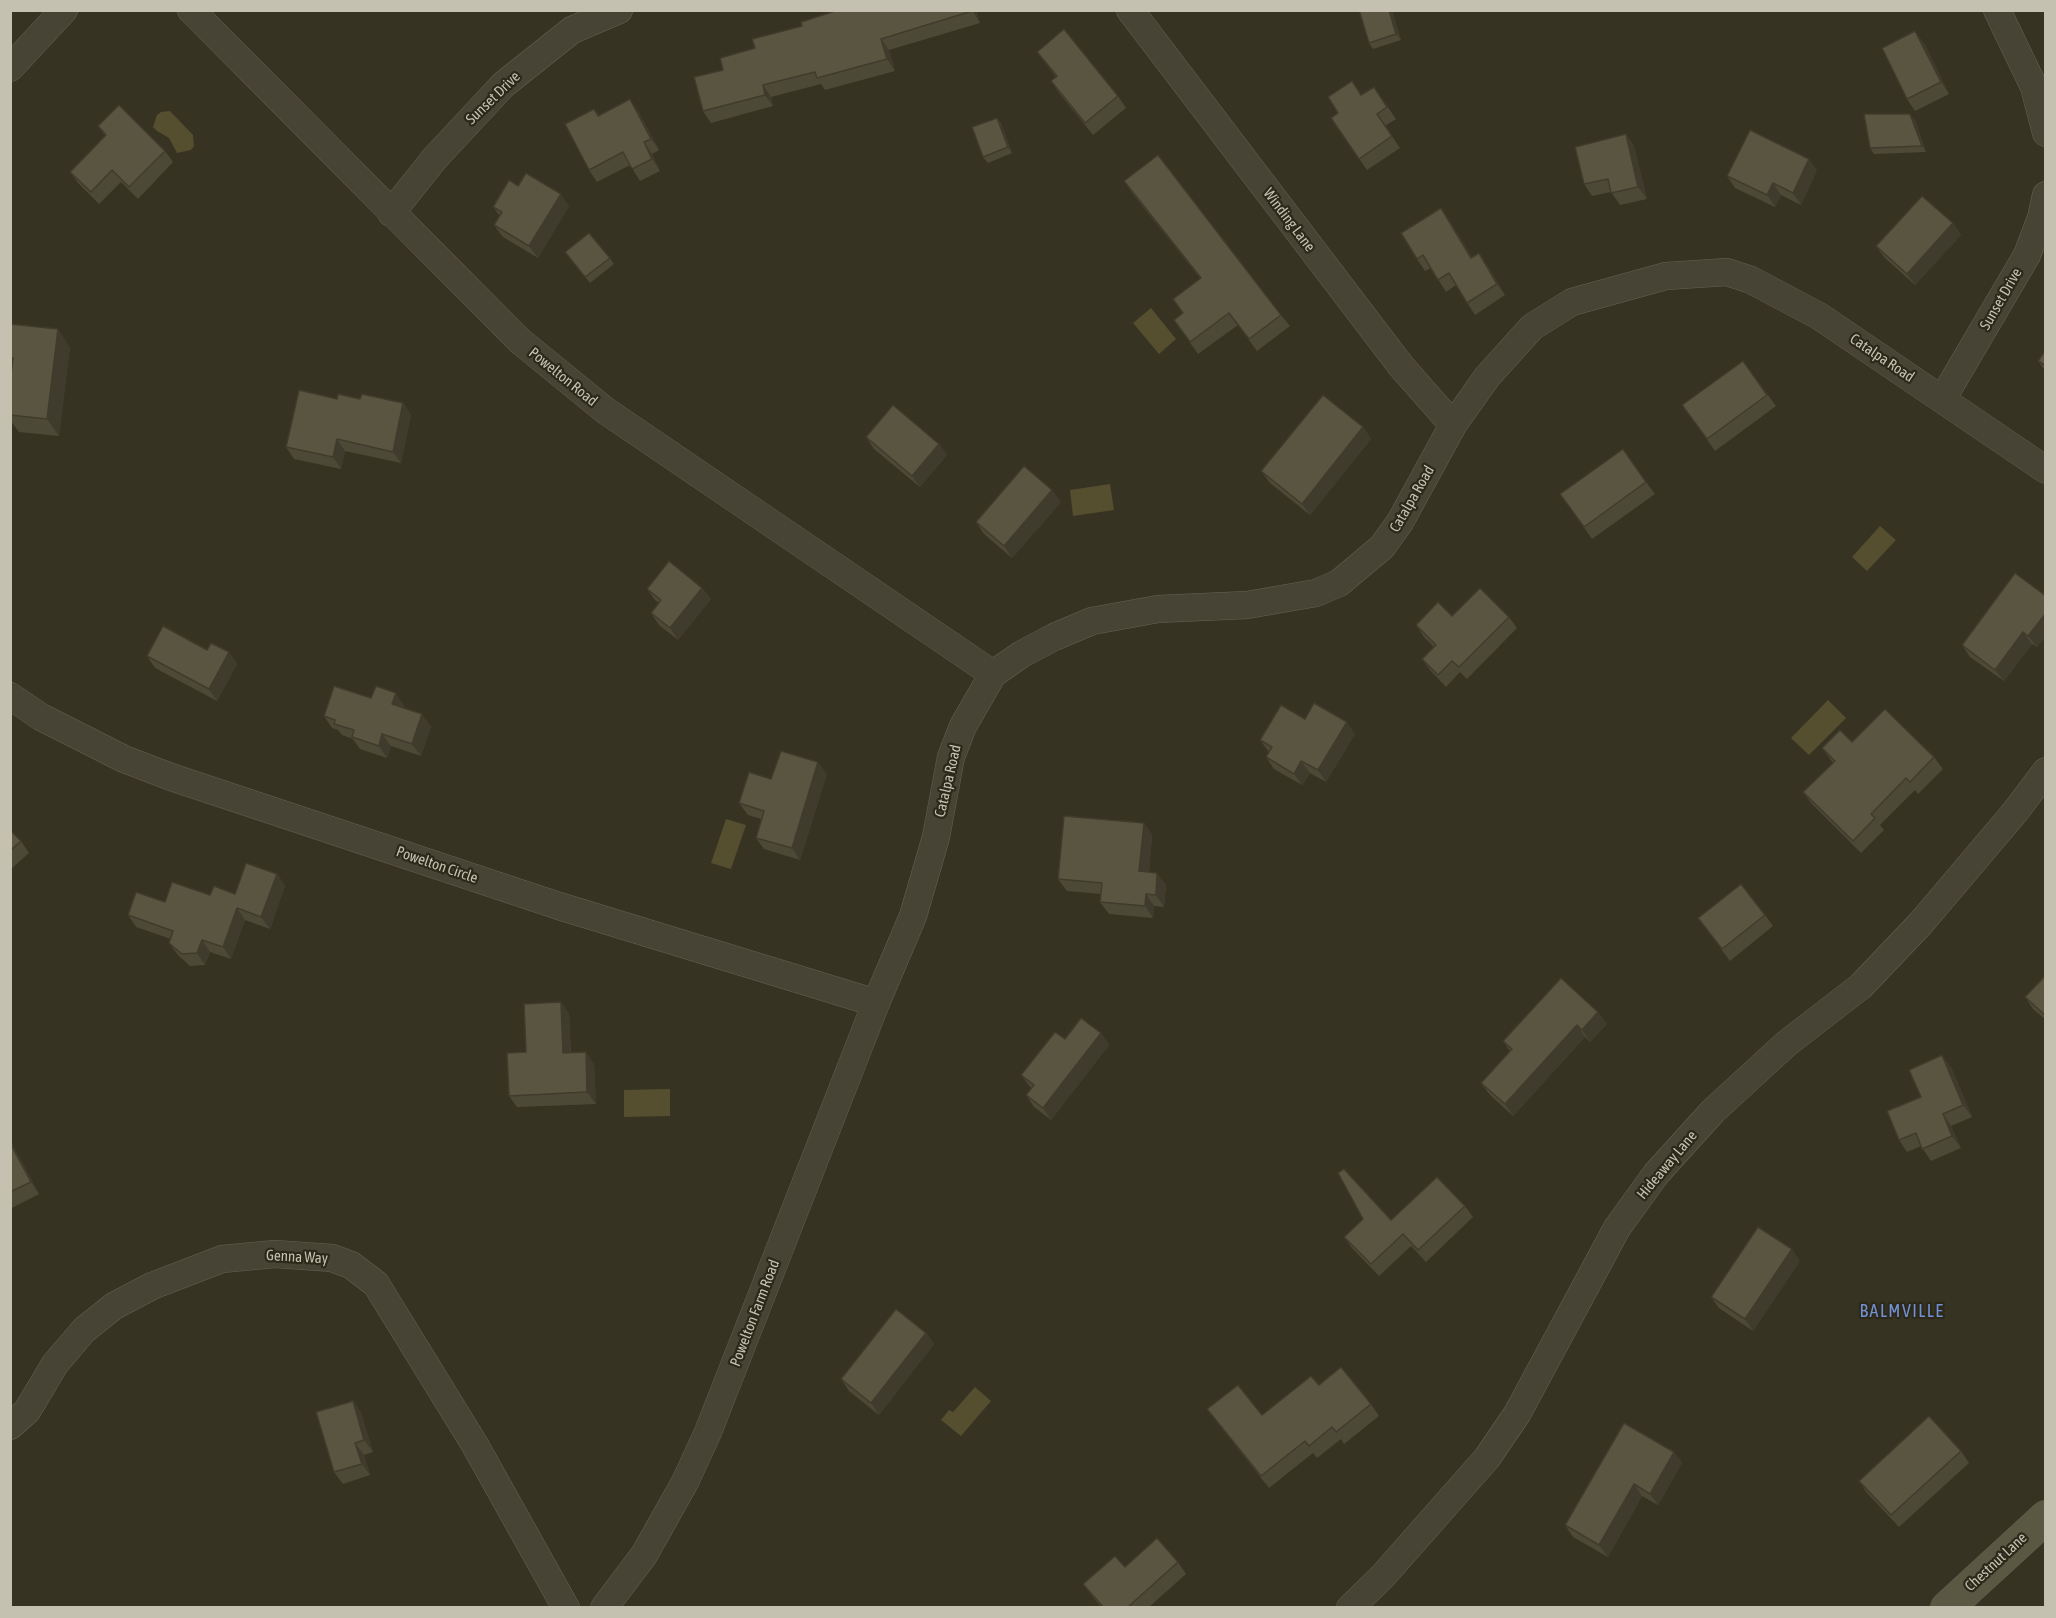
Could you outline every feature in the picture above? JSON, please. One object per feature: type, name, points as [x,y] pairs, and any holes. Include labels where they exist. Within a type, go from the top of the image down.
[{"type":"street","points":[[10,68],[64,10]]},
{"type":"street","name":"Powelton Road","points":[[191,10],[520,341],[606,411],[993,674]]},
{"type":"street","name":"Sunset Drive","points":[[391,213],[435,158],[503,85],[572,30],[619,10]]},
{"type":"street","name":"Winding Lane","points":[[1130,10],[1401,366],[1453,425]]},
{"type":"street","points":[[1997,10],[2034,87],[2046,133]]},
{"type":"street","name":"Sunset Drive","points":[[1942,399],[2027,255],[2041,218],[2046,195]]},
{"type":"street","name":"Catalpa Road","points":[[876,1003],[913,916],[936,837],[951,757],[963,726],[993,674],[1022,654],[1092,621],[1158,609],[1247,605],[1316,593],[1339,583],[1382,547],[1400,522],[1453,425],[1486,377],[1532,327],[1572,302],[1666,276],[1727,272],[1751,280],[1819,316],[2046,470]]},
{"type":"street","name":"Powelton Circle","points":[[10,696],[41,717],[124,759],[171,777],[560,906],[876,1003]]},
{"type":"street","name":"Hideaway Lane","points":[[1350,1608],[1382,1577],[1487,1458],[1517,1414],[1617,1228],[1656,1174],[1713,1111],[1786,1044],[1861,986],[1921,923],[2046,771]]},
{"type":"street","name":"Powelton Farm Road","points":[[604,1608],[644,1555],[685,1482],[708,1432],[876,1003]]},
{"type":"street","name":"Genna Way","points":[[10,1426],[27,1411],[55,1364],[84,1330],[114,1306],[152,1286],[222,1259],[275,1254],[332,1258],[351,1265],[376,1284],[476,1445],[566,1608]]},
{"type":"street","name":"Chestnut Lane","points":[[1947,1608],[2046,1516]]},
{"type":"shaded area","points":[[170,111],[193,135],[194,146],[191,150],[177,153],[169,138],[153,127],[157,115]]},
{"type":"shaded area","points":[[1151,308],[1176,339],[1159,354],[1133,323]]},
{"type":"shaded area","points":[[1110,484],[1114,510],[1073,516],[1070,490]]},
{"type":"shaded area","points":[[1880,526],[1896,540],[1867,571],[1852,557]]},
{"type":"shaded area","points":[[1828,700],[1846,718],[1809,755],[1791,738]]},
{"type":"shaded area","points":[[726,819],[746,825],[731,869],[711,863]]},
{"type":"shaded area","points":[[670,1089],[670,1116],[624,1117],[624,1090]]},
{"type":"shaded area","points":[[975,1387],[991,1401],[961,1436],[941,1420],[949,1410],[953,1412]]},
{"type":"building","points":[[838,10],[972,11],[881,39],[887,59],[817,78],[815,72],[763,85],[765,95],[703,111],[694,77],[723,70],[720,58],[755,48],[752,39],[802,26],[801,22]]},
{"type":"building","points":[[1359,10],[1389,10],[1396,34],[1369,43]]},
{"type":"building","points":[[1064,29],[1118,96],[1085,123],[1051,81],[1057,76],[1037,52]]},
{"type":"building","points":[[1915,31],[1941,82],[1907,99],[1882,48]]},
{"type":"building","points":[[1352,81],[1361,95],[1374,87],[1387,107],[1377,114],[1392,136],[1359,159],[1331,118],[1338,113],[1328,97]]},
{"type":"building","points":[[630,99],[651,139],[644,142],[652,159],[632,169],[623,152],[589,170],[565,124],[594,109],[598,116]]},
{"type":"building","points":[[119,105],[165,151],[129,187],[112,170],[91,192],[70,172],[106,135],[98,126]]},
{"type":"building","points":[[1864,114],[1910,114],[1922,146],[1870,148]]},
{"type":"building","points":[[997,118],[1008,147],[983,157],[972,127]]},
{"type":"building","points":[[1750,130],[1809,159],[1793,193],[1773,183],[1767,195],[1727,176]]},
{"type":"building","points":[[1626,134],[1638,187],[1611,193],[1608,179],[1584,184],[1575,147]]},
{"type":"building","points":[[1158,155],[1281,315],[1249,339],[1229,313],[1190,342],[1174,320],[1183,313],[1173,299],[1201,278],[1124,181]]},
{"type":"building","points":[[526,173],[561,194],[529,246],[494,225],[502,212],[493,207],[509,180],[518,186]]},
{"type":"building","points":[[1922,196],[1953,223],[1907,274],[1876,246]]},
{"type":"building","points":[[1441,208],[1471,258],[1479,253],[1497,284],[1467,303],[1449,273],[1438,280],[1423,255],[1417,259],[1401,233]]},
{"type":"building","points":[[589,233],[610,258],[585,277],[565,252]]},
{"type":"building","points":[[10,324],[58,329],[47,419],[10,415],[13,358],[10,358]]},
{"type":"building","points":[[2046,350],[2046,366],[2038,361]]},
{"type":"building","points":[[1743,361],[1767,395],[1707,439],[1682,405]]},
{"type":"building","points":[[299,390],[337,399],[338,394],[360,399],[362,394],[403,403],[393,452],[337,439],[333,457],[286,447]]},
{"type":"building","points":[[1323,395],[1363,427],[1302,504],[1261,471]]},
{"type":"building","points":[[893,405],[939,444],[912,476],[866,437]]},
{"type":"building","points":[[1623,449],[1646,482],[1584,527],[1560,494]]},
{"type":"building","points":[[1024,466],[1052,490],[1004,546],[976,522]]},
{"type":"building","points":[[669,561],[702,588],[670,628],[651,613],[661,600],[647,589]]},
{"type":"building","points":[[2015,573],[2046,596],[2046,613],[2028,636],[2023,632],[1995,670],[1962,645]]},
{"type":"building","points":[[1480,588],[1509,617],[1459,667],[1452,661],[1438,675],[1422,659],[1436,645],[1416,625],[1438,602],[1452,616]]},
{"type":"building","points":[[163,626],[207,650],[211,643],[229,652],[209,689],[147,656]]},
{"type":"building","points":[[334,686],[371,698],[376,686],[396,693],[392,704],[422,714],[412,744],[382,734],[379,746],[352,737],[354,730],[334,724],[335,720],[324,716]]},
{"type":"building","points":[[1314,703],[1347,722],[1318,770],[1301,761],[1294,774],[1266,757],[1272,747],[1260,740],[1281,705],[1305,719]]},
{"type":"building","points":[[1885,709],[1934,757],[1910,782],[1906,778],[1871,814],[1875,818],[1853,841],[1803,792],[1835,761],[1822,748],[1840,730],[1852,742]]},
{"type":"building","points":[[781,751],[818,762],[792,848],[756,838],[764,811],[739,803],[749,772],[771,779]]},
{"type":"building","points":[[1064,816],[1144,823],[1139,871],[1157,873],[1156,895],[1146,894],[1145,906],[1100,902],[1102,883],[1058,879]]},
{"type":"building","points":[[10,830],[21,841],[10,851]]},
{"type":"building","points":[[246,863],[277,874],[261,917],[237,908],[223,947],[202,940],[197,953],[182,954],[169,943],[173,931],[128,915],[136,892],[165,902],[172,882],[210,895],[214,886],[235,894]]},
{"type":"building","points":[[1741,884],[1765,915],[1722,949],[1698,918]]},
{"type":"building","points":[[2046,975],[2046,1016],[2025,997]]},
{"type":"building","points":[[1561,978],[1598,1012],[1582,1030],[1577,1025],[1505,1104],[1481,1083],[1512,1049],[1503,1041]]},
{"type":"building","points":[[561,1002],[563,1053],[586,1052],[587,1092],[509,1096],[507,1053],[526,1052],[524,1004]]},
{"type":"building","points":[[1081,1018],[1101,1033],[1043,1108],[1026,1095],[1034,1085],[1021,1075],[1055,1032],[1065,1039]]},
{"type":"building","points":[[1942,1055],[1963,1105],[1943,1114],[1952,1136],[1922,1149],[1916,1133],[1899,1140],[1887,1111],[1921,1097],[1909,1070]]},
{"type":"building","points":[[10,1143],[31,1182],[10,1192]]},
{"type":"building","points":[[1344,1169],[1391,1220],[1437,1177],[1465,1206],[1418,1250],[1403,1234],[1371,1264],[1344,1237],[1363,1219],[1338,1173]]},
{"type":"building","points":[[1758,1227],[1792,1249],[1745,1319],[1711,1297]]},
{"type":"building","points":[[896,1309],[926,1333],[871,1403],[841,1379]]},
{"type":"building","points":[[1341,1367],[1371,1404],[1336,1432],[1332,1427],[1309,1446],[1305,1441],[1261,1476],[1207,1409],[1238,1385],[1262,1415],[1311,1376],[1319,1385]]},
{"type":"building","points":[[353,1401],[364,1440],[355,1443],[362,1464],[334,1472],[316,1412]]},
{"type":"building","points":[[1929,1416],[1961,1451],[1891,1515],[1859,1481]]},
{"type":"building","points":[[1624,1423],[1674,1452],[1650,1494],[1634,1484],[1599,1545],[1565,1525]]},
{"type":"building","points":[[1157,1538],[1178,1562],[1127,1608],[1104,1608],[1083,1584],[1115,1556],[1125,1567]]},
{"type":"district","name":"BALMVILLE","points":[[1902,1311]]}]
